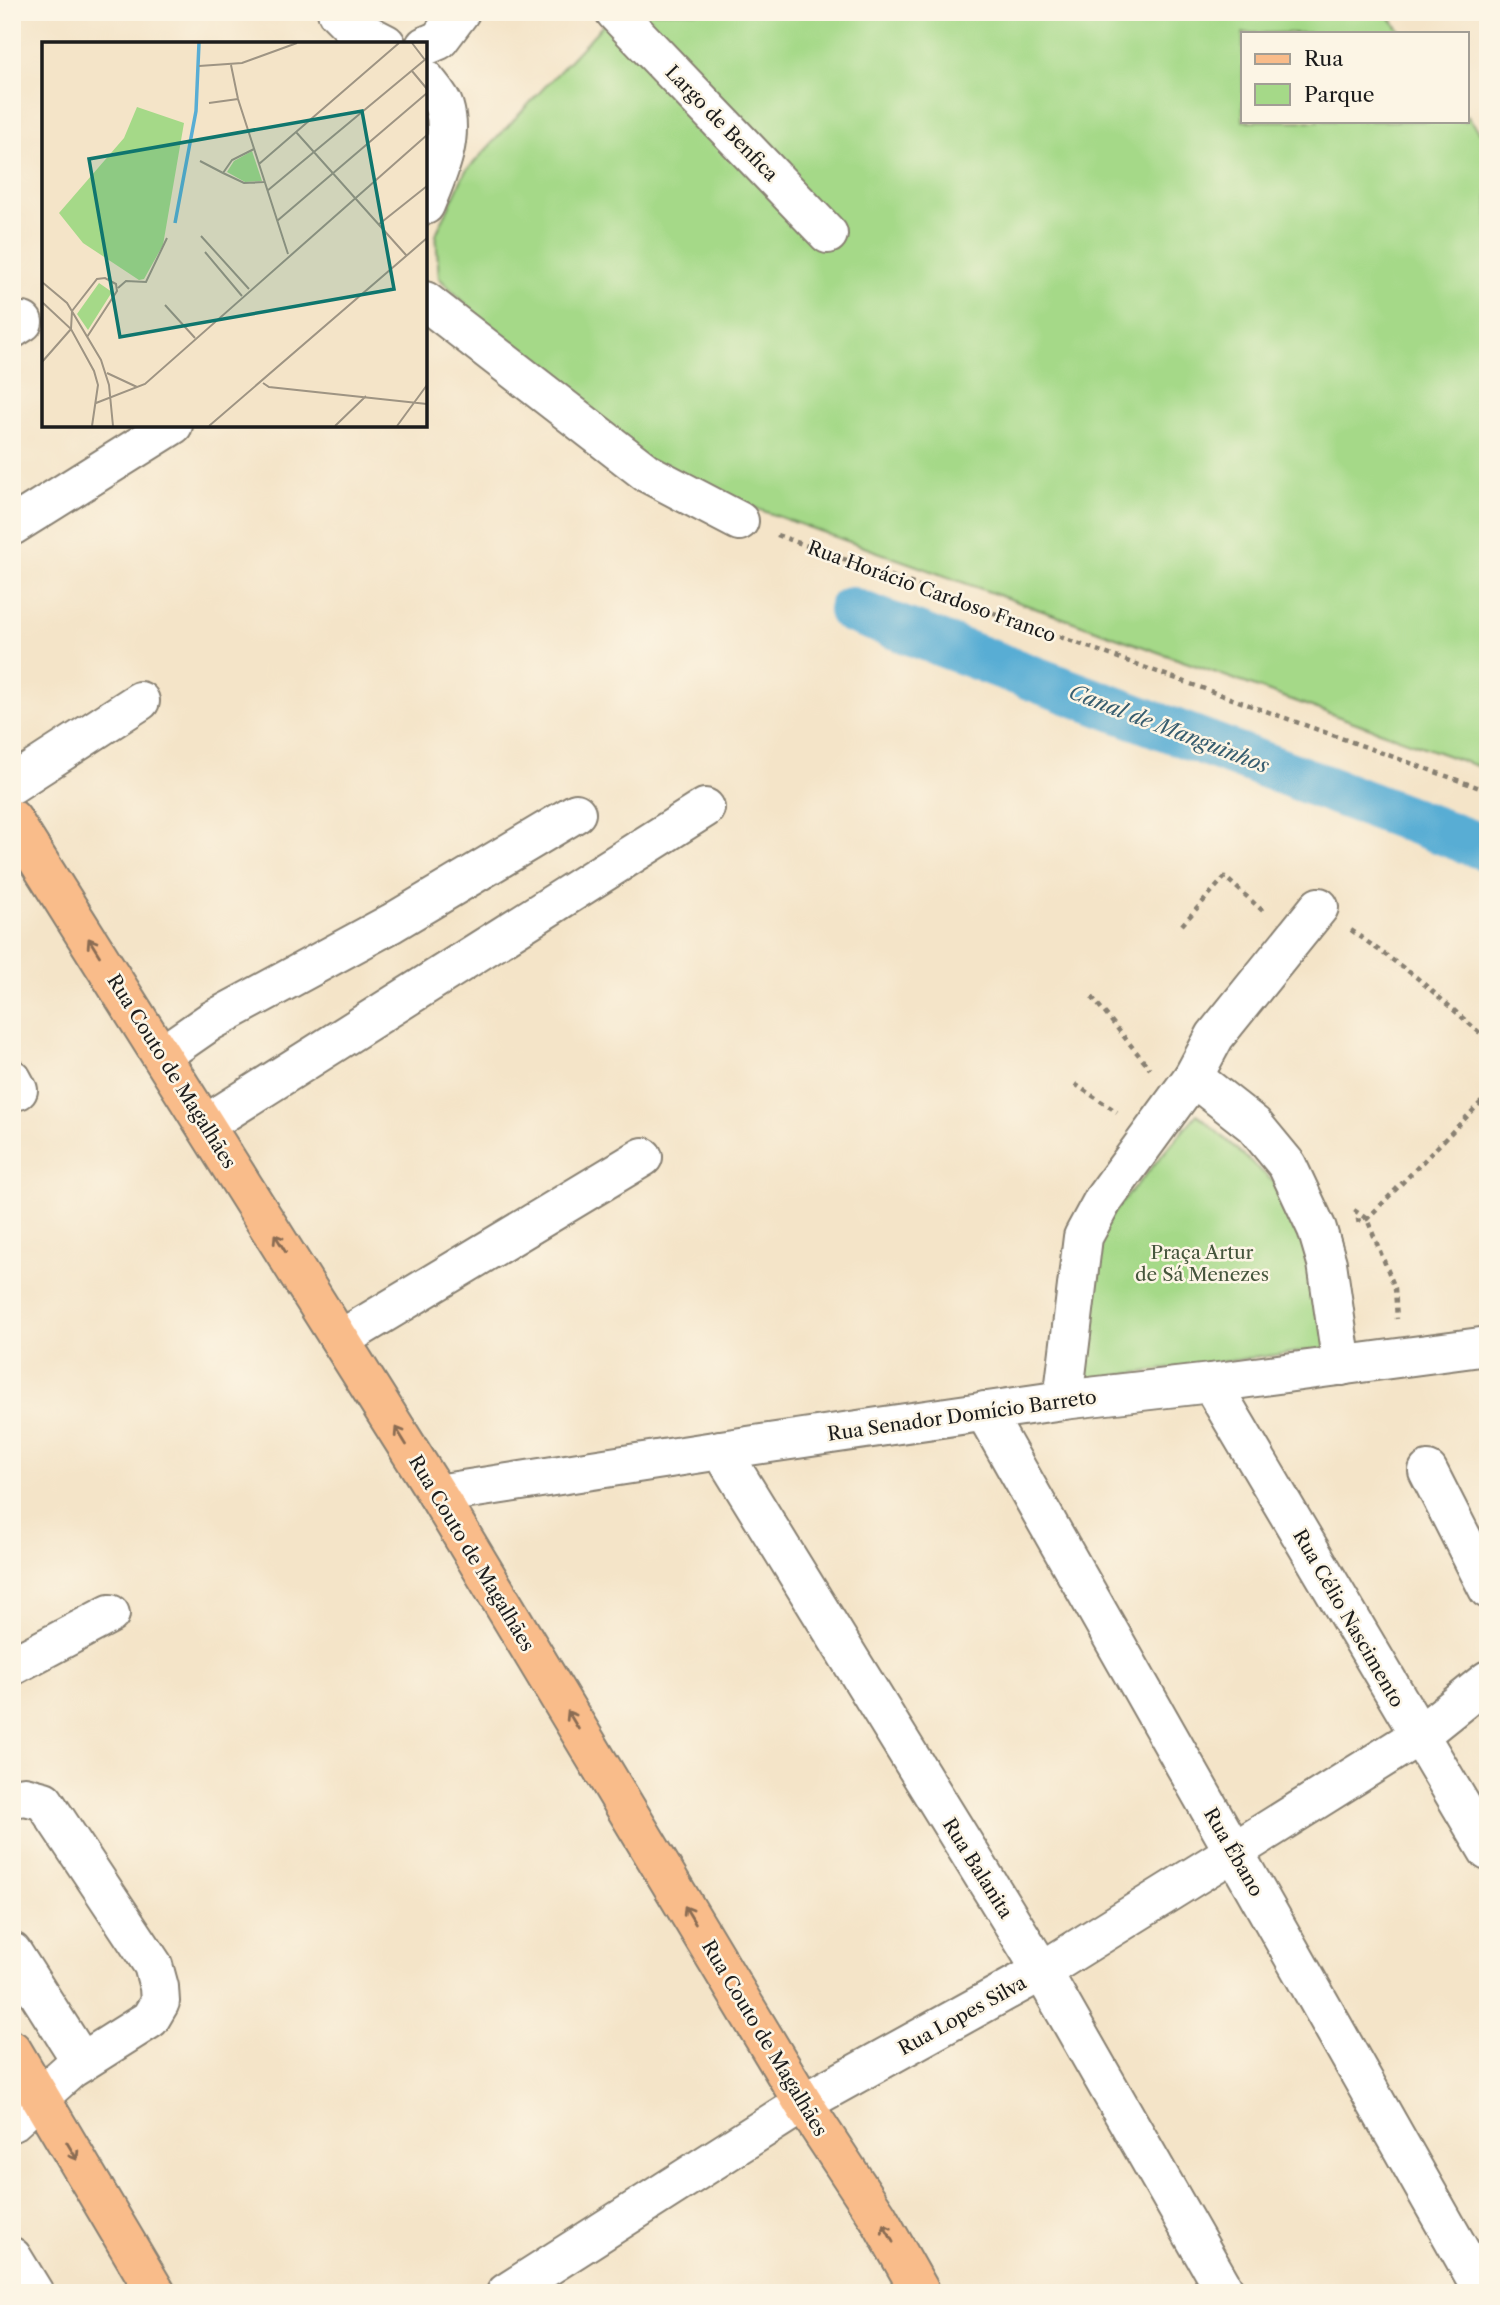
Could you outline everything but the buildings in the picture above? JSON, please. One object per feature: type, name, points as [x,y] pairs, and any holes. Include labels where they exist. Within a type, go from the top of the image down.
[{"type":"main road","name":"Rua Couto de Magalhães","points":[[12,819],[437,1494],[803,2103],[878,2217],[921,2293]]},
{"type":"main road","points":[[12,2050],[26,2110],[156,2293]]},
{"type":"street","points":[[337,12],[351,26],[382,42]]},
{"type":"street","points":[[427,45],[439,40],[460,12]]},
{"type":"street","name":"Largo de Benfica","points":[[615,12],[828,234]]},
{"type":"street","points":[[427,82],[444,106],[446,130],[443,158],[427,200]]},
{"type":"street","points":[[427,303],[647,473],[739,521]]},
{"type":"street","points":[[12,526],[170,427]]},
{"type":"street","points":[[12,784],[140,701]]},
{"type":"street","points":[[206,1124],[705,808]]},
{"type":"street","points":[[162,1055],[211,1021],[392,923],[576,813]]},
{"type":"street","points":[[1063,1400],[1083,1237],[1103,1200],[1185,1088],[1215,1036],[1319,907]]},
{"type":"street","points":[[1185,1088],[1254,1125],[1287,1165],[1317,1230],[1327,1263],[1342,1366]]},
{"type":"street","points":[[341,1339],[643,1157]]},
{"type":"street","name":"Rua Senador Domício Barreto","points":[[437,1494],[984,1411],[1488,1346]]},
{"type":"street","name":"Rua Célio Nascimento","points":[[1211,1383],[1488,1851]]},
{"type":"street","name":"Rua Ébano","points":[[984,1411],[1484,2293]]},
{"type":"street","name":"Rua Balanita","points":[[721,1450],[1042,1971],[1226,2293]]},
{"type":"street","points":[[1428,1471],[1488,1589]]},
{"type":"street","points":[[12,1666],[110,1614]]},
{"type":"street","name":"Rua Lopes Silva","points":[[506,2293],[551,2280],[803,2103],[1042,1971],[1418,1736],[1488,1680]]},
{"type":"street","points":[[12,1798],[25,1796],[44,1801],[153,1965],[160,2001],[150,2019],[71,2068],[26,2110]]},
{"type":"street","points":[[12,1952],[82,2062]]},
{"type":"street","points":[[12,2257],[34,2293]]},
{"type":"path","name":"Rua Horácio Cardoso Franco","points":[[739,521],[1488,791]]},
{"type":"path","points":[[1182,925],[1225,877],[1294,938]]},
{"type":"path","points":[[1319,907],[1416,977],[1488,1040]]},
{"type":"path","points":[[1092,997],[1134,1052],[1185,1088]]},
{"type":"path","points":[[1075,1084],[1150,1134]]},
{"type":"path","points":[[1317,1230],[1367,1219],[1488,1095]]},
{"type":"green space","points":[[615,12],[1385,12],[1401,32],[1241,32],[1241,122],[1468,122],[1468,116],[1488,143],[1488,770],[690,485],[611,445],[439,278],[436,234],[465,172]]},
{"type":"green space","name":"Praça Artur de Sá Menezes","points":[[1197,1114],[1276,1184],[1311,1258],[1330,1348],[1073,1381],[1089,1241]]},
{"type":"waterway","name":"Canal de Manguinhos","points":[[851,610],[1488,849]]}]
